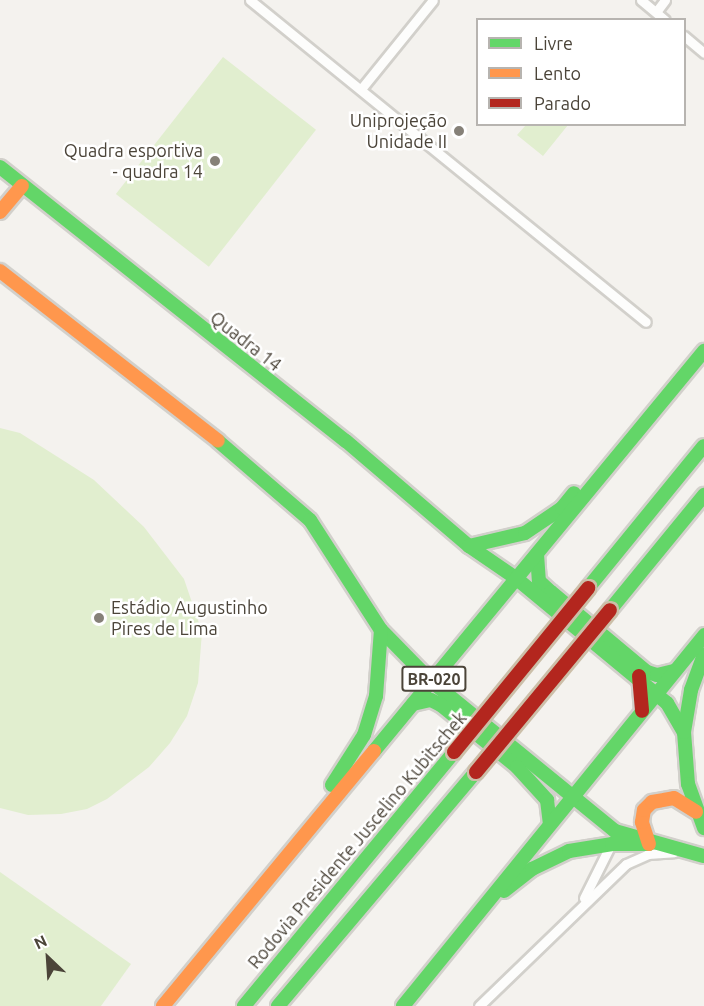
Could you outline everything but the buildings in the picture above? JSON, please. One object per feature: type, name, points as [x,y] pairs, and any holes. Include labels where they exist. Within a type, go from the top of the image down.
[{"type":"main road","name":"Quadra 14","points":[[3,175],[22,186],[346,441],[469,546],[517,579],[639,676],[658,692],[684,732]]},
{"type":"main road","points":[[0,212],[22,186]]},
{"type":"main road","points":[[0,271],[195,422],[310,520],[381,630],[431,681],[572,795],[614,837]]},
{"type":"main road","name":"BR-020","points":[[163,1006],[704,351]]},
{"type":"main road","points":[[469,546],[525,533],[562,508],[619,441],[664,398]]},
{"type":"main road","name":"Rodovia Presidente Juscelino Kubitschek","points":[[244,1006],[704,446]]},
{"type":"main road","points":[[278,1006],[476,772],[704,495]]},
{"type":"main road","points":[[537,554],[537,573],[544,586],[647,672],[657,675],[674,671]]},
{"type":"main road","points":[[286,855],[364,735],[376,696],[381,630]]},
{"type":"main road","points":[[403,1006],[704,635]]},
{"type":"main road","points":[[704,654],[691,690],[684,732],[688,784],[696,812],[704,828]]},
{"type":"main road","points":[[639,676],[642,711]]},
{"type":"main road","points":[[412,704],[430,700],[441,705],[517,767],[547,800],[550,823]]},
{"type":"main road","points":[[649,844],[642,822],[644,810],[652,802],[674,798],[696,812]]},
{"type":"main road","points":[[475,915],[549,859],[614,837],[676,852],[704,856]]},
{"type":"street","points":[[250,0],[646,322]]},
{"type":"street","points":[[361,89],[433,0]]},
{"type":"street","points":[[641,0],[663,18]]},
{"type":"street","points":[[656,12],[665,0]]},
{"type":"street","points":[[686,38],[704,53]]},
{"type":"street","points":[[578,908],[614,837]]},
{"type":"street","points":[[479,1006],[626,864],[648,854],[676,852]]},
{"type":"green space","name":"Quadra esportiva - quadra 14","points":[[223,57],[316,130],[209,267],[116,194]]},
{"type":"green space","points":[[525,126],[567,126],[543,156],[517,135]]},
{"type":"green space","name":"Estádio Augustinho Pires de Lima","points":[[0,428],[20,433],[94,480],[144,527],[184,579],[202,632],[198,683],[187,716],[170,743],[149,767],[107,799],[87,809],[61,814],[28,815],[0,808]]},
{"type":"green space","points":[[0,872],[131,964],[101,1006],[0,1006]]},
{"type":"traffic: fast","points":[[0,167],[346,441],[469,546],[517,579]]},
{"type":"traffic: fast","points":[[374,751],[704,351]]},
{"type":"traffic: fast","points":[[218,441],[310,520],[381,630],[431,681]]},
{"type":"traffic: fast","points":[[588,588],[704,446]]},
{"type":"traffic: fast","points":[[469,546],[525,533],[562,508],[574,493]]},
{"type":"traffic: fast","points":[[610,610],[704,495]]},
{"type":"traffic: fast","points":[[537,554],[539,581],[551,592],[647,672],[657,675],[674,671]]},
{"type":"traffic: fast","points":[[517,579],[667,703],[684,732],[688,784],[704,828]]},
{"type":"traffic: fast","points":[[332,785],[364,735],[376,696],[381,630]]},
{"type":"traffic: fast","points":[[403,1006],[704,635]]},
{"type":"traffic: fast","points":[[684,732],[691,690],[704,654]]},
{"type":"traffic: fast","points":[[431,681],[615,831],[704,856]]},
{"type":"traffic: fast","points":[[413,704],[431,700],[441,705],[517,767],[547,800],[550,823]]},
{"type":"traffic: fast","points":[[244,1006],[454,752]]},
{"type":"traffic: fast","points":[[278,1006],[476,772]]},
{"type":"traffic: fast","points":[[504,891],[532,869],[569,851],[612,844],[649,844]]},
{"type":"traffic: slow","points":[[0,212],[22,186]]},
{"type":"traffic: slow","points":[[0,271],[218,441]]},
{"type":"traffic: slow","points":[[163,1006],[374,751]]},
{"type":"traffic: slow","points":[[649,844],[642,822],[644,810],[652,802],[674,798],[696,812]]},
{"type":"traffic: jam","points":[[454,752],[588,588]]},
{"type":"traffic: jam","points":[[476,772],[610,610]]},
{"type":"traffic: jam","points":[[639,676],[642,711]]},
{"type":"place","name":"Uniprojeção Unidade II","points":[[459,131]]},
{"type":"place","name":"Quadra esportiva - quadra 14","points":[[215,161]]},
{"type":"place","name":"Estádio Augustinho Pires de Lima","points":[[99,618]]}]
